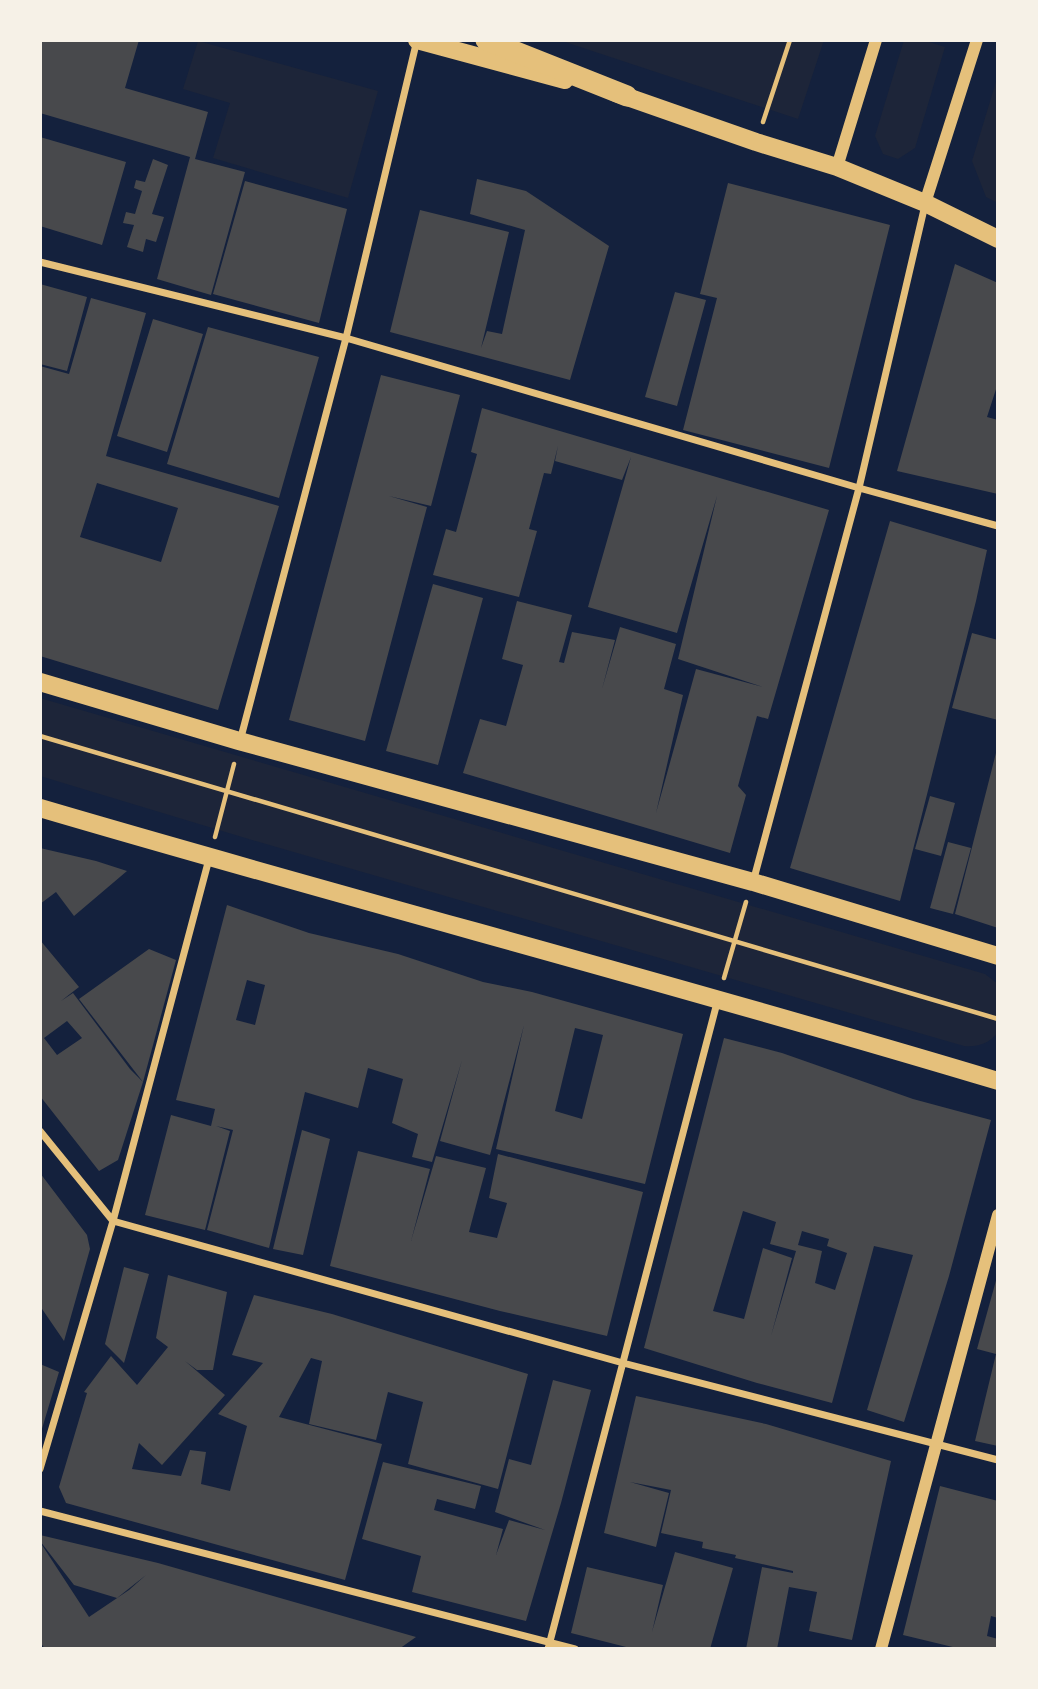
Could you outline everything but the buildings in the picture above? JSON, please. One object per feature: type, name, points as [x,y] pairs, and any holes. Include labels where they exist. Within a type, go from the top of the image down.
[{"type":"highway","points":[[486,40],[627,96]]},
{"type":"main road","points":[[416,40],[627,96],[756,142],[837,167],[925,203],[998,239]]},
{"type":"main road","points":[[40,682],[239,741],[753,882],[998,956]]},
{"type":"main road","points":[[40,808],[209,858],[992,1077]]},
{"type":"street","points":[[239,741],[346,338],[416,40]]},
{"type":"street","points":[[837,167],[877,40]]},
{"type":"street","points":[[753,882],[859,488],[925,203],[977,40]]},
{"type":"street","points":[[40,262],[346,338],[998,526]]},
{"type":"street","points":[[40,1469],[113,1221],[209,858]]},
{"type":"street","points":[[549,1645],[718,999]]},
{"type":"street","points":[[40,1131],[113,1221],[623,1363],[998,1460]]},
{"type":"street","points":[[881,1649],[998,1215]]},
{"type":"street","points":[[40,1511],[549,1645],[575,1649]]},
{"type":"path","points":[[756,142],[790,40]]},
{"type":"path","points":[[40,736],[998,1019]]},
{"type":"path","points":[[209,858],[239,741]]},
{"type":"path","points":[[718,999],[753,882]]},
{"type":"shaded area","points":[[559,40],[824,40],[798,119]]},
{"type":"shaded area","points":[[904,40],[923,40],[945,47],[915,148],[898,159],[883,154],[875,136]]},
{"type":"shaded area","points":[[198,41],[378,91],[348,198],[213,158],[230,103],[183,89]]},
{"type":"shaded area","points":[[998,75],[998,203],[986,197],[972,161]]},
{"type":"shaded area","points":[[40,698],[985,974],[998,984],[998,1033],[982,1044],[964,1046],[40,776]]}]
